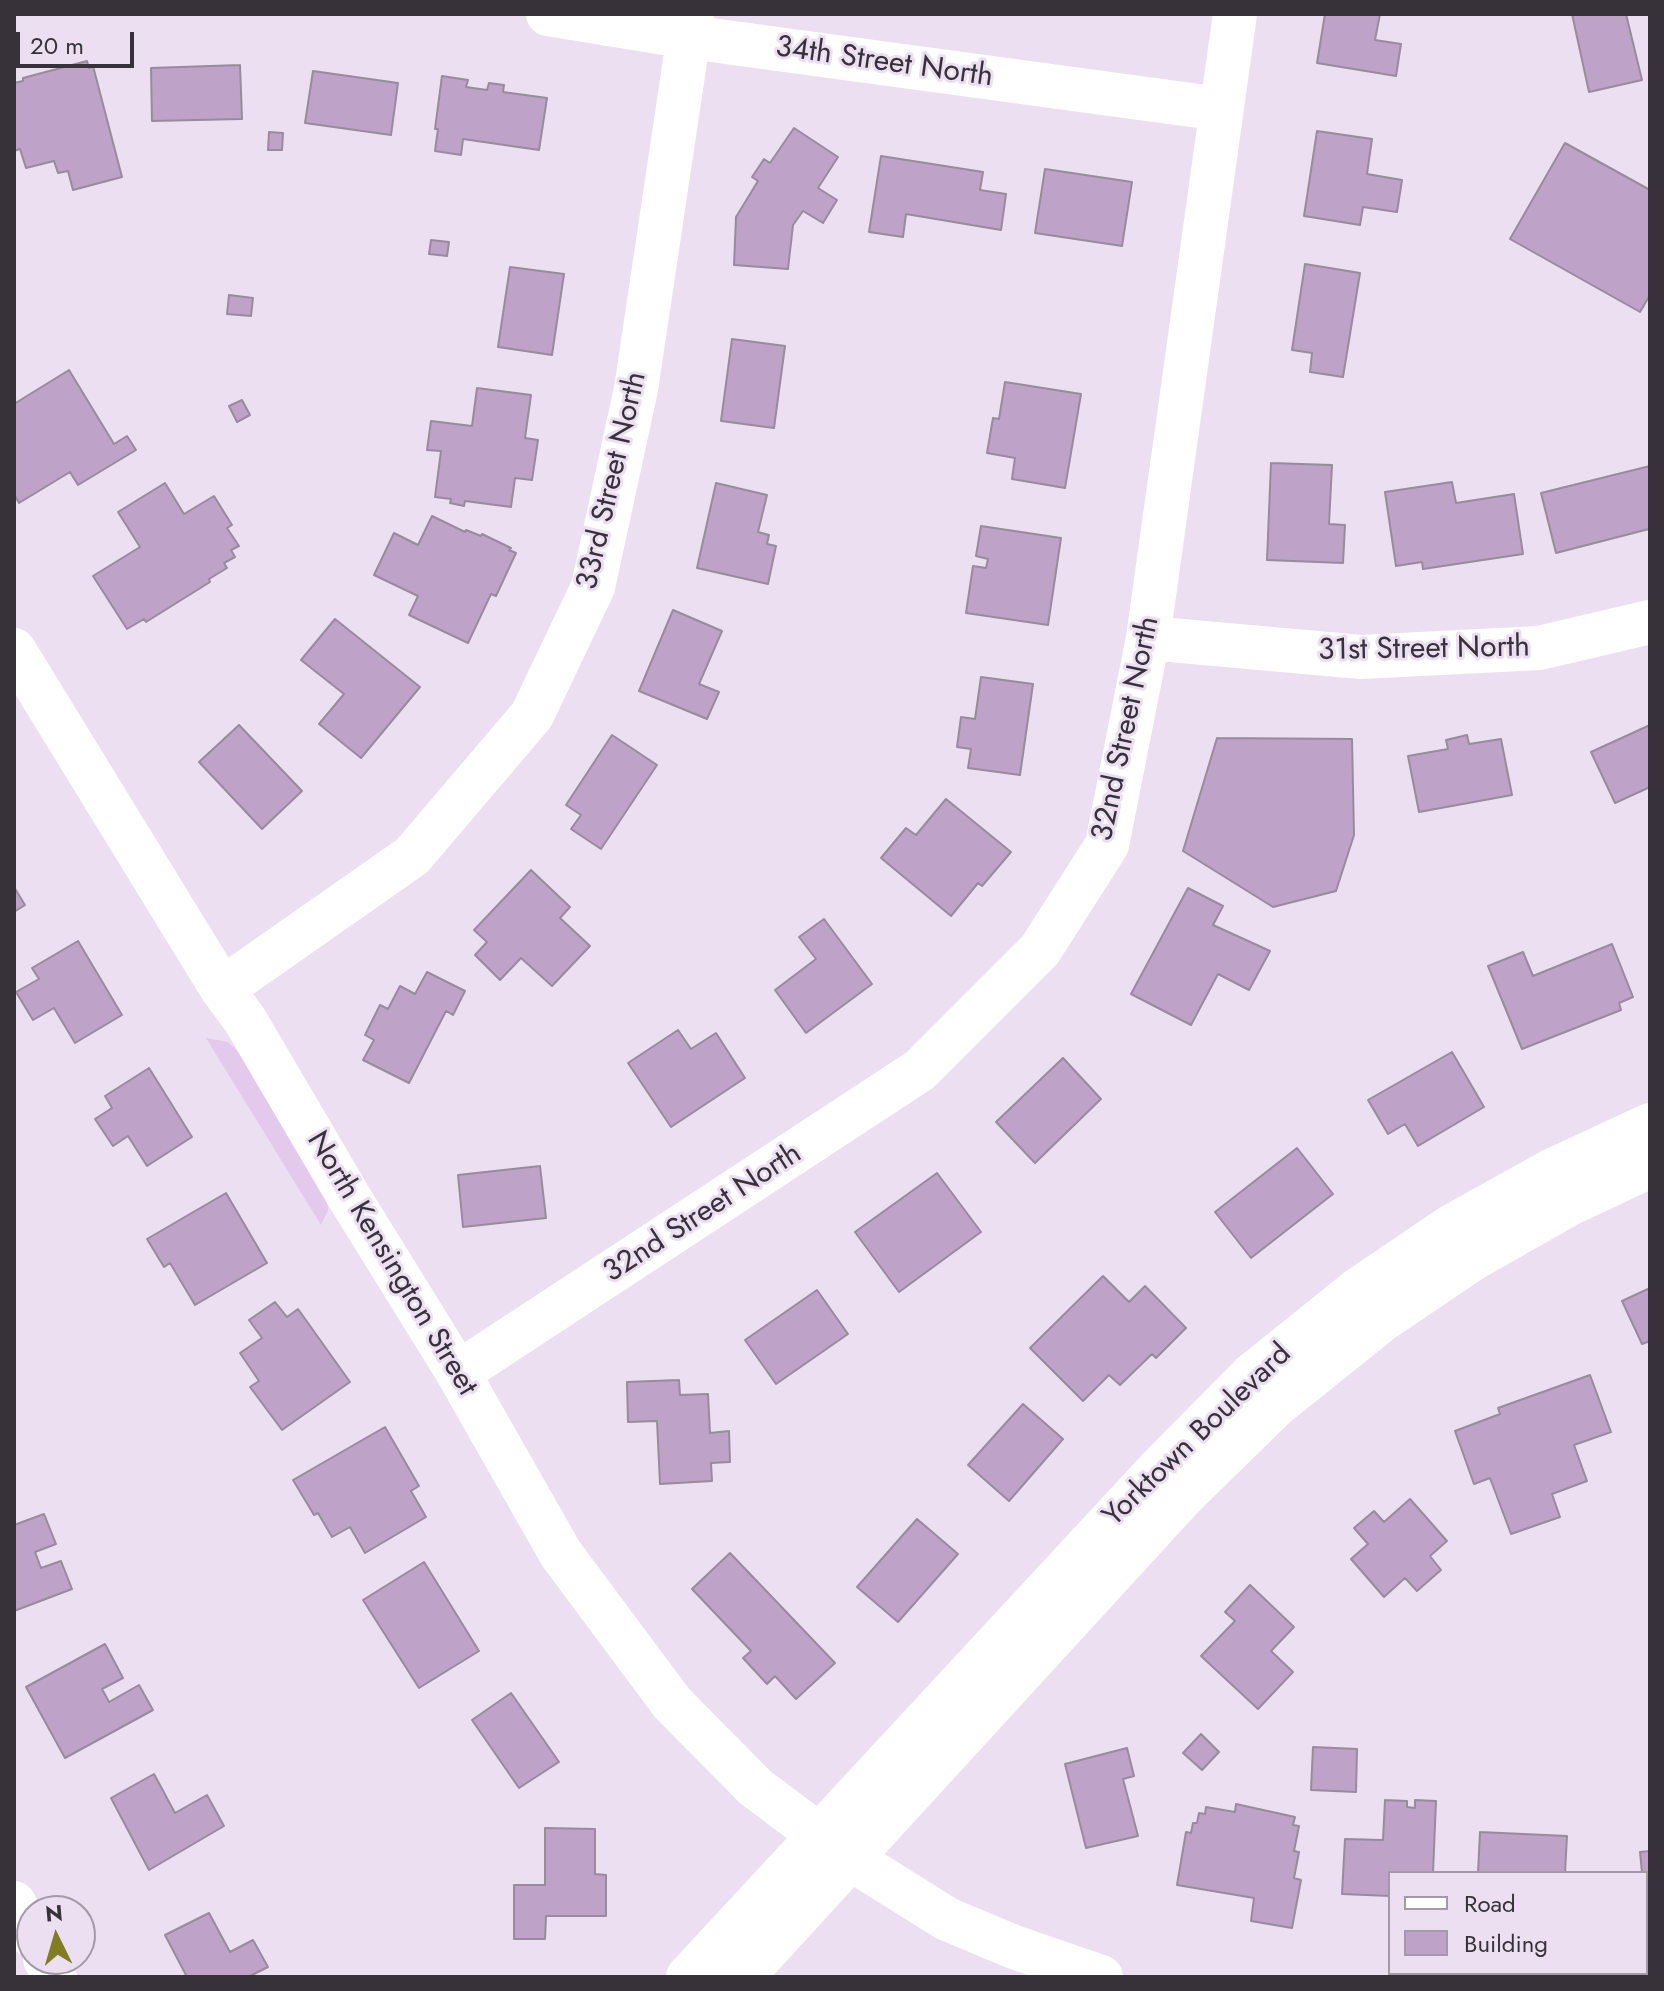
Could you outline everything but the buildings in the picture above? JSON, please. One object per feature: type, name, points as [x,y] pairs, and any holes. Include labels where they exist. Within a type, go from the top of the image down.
[{"type":"street","name":"34th Street North","points":[[548,14],[690,26],[1221,109]]},
{"type":"street","name":"32nd Street North","points":[[458,1373],[920,1070],[1040,950],[1107,845],[1148,638],[1235,14]]},
{"type":"street","name":"33rd Street North","points":[[222,989],[412,856],[532,715],[593,587],[636,389],[690,26]]},
{"type":"street","name":"31st Street North","points":[[1148,638],[1361,657],[1539,648],[1650,622]]},
{"type":"street","name":"North Kensington Street","points":[[14,650],[222,989],[245,1020],[458,1373],[561,1554],[672,1703],[755,1787],[835,1848],[947,1919],[1014,1947],[1101,1977]]},
{"type":"street","name":"Yorktown Boulevard","points":[[835,1848],[1159,1469],[1252,1375],[1359,1289],[1452,1226],[1551,1171],[1650,1125]]},
{"type":"street","name":"Yorktown Boulevard","points":[[835,1848],[1276,1405],[1382,1320],[1474,1258],[1569,1204],[1650,1166]]},
{"type":"street","points":[[688,1977],[835,1848]]},
{"type":"street","points":[[742,1977],[835,1848]]},
{"type":"shaded area","points":[[206,1038],[228,1042],[237,1050],[327,1201],[328,1210],[321,1225]]}]
